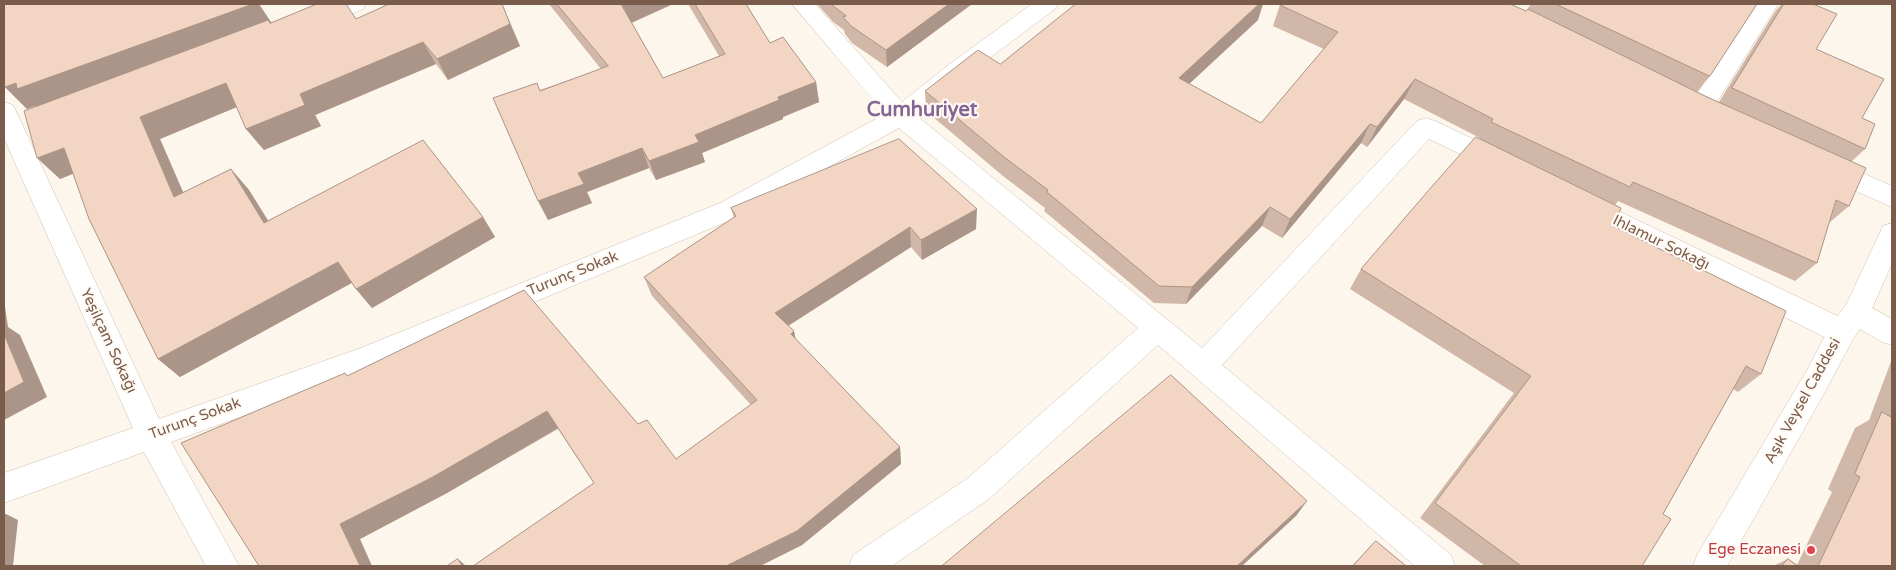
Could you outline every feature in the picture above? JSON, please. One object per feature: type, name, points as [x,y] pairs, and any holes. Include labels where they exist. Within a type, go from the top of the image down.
[{"type":"street","points":[[290,28],[355,4]]},
{"type":"street","points":[[802,4],[901,116],[1158,328],[1439,566]]},
{"type":"street","name":"Turunç Sokak","points":[[4,488],[366,359],[729,210],[901,116],[955,72],[1047,4]]},
{"type":"street","points":[[1700,109],[1767,4]]},
{"type":"street","name":"Yeşilçam Sokağı","points":[[13,126],[151,435],[223,566]]},
{"type":"street","points":[[1202,366],[1426,127],[1523,175]]},
{"type":"street","points":[[1805,157],[1892,197]]},
{"type":"street","name":"Ihlamur Sokağı","points":[[1558,192],[1849,323],[1892,333]]},
{"type":"street","name":"Aşık Veysel Caddesi","points":[[1709,566],[1849,323],[1892,234]]},
{"type":"street","points":[[866,566],[980,488],[1158,328]]},
{"type":"building","points":[[4,4],[253,4],[17,89],[16,83],[5,87],[4,85]]},
{"type":"building","points":[[317,4],[346,4],[356,19],[389,4],[502,4],[510,24],[437,59],[423,42],[300,94],[305,105],[246,129],[226,83],[140,117],[174,197],[231,169],[264,223],[423,140],[483,217],[356,289],[338,262],[158,359],[89,219],[64,148],[37,158],[24,111],[268,20],[270,23]]},
{"type":"building","points":[[557,4],[621,4],[663,78],[725,54],[695,4],[746,4],[770,43],[783,37],[816,82],[778,97],[779,100],[695,135],[699,142],[649,161],[642,148],[578,173],[584,184],[538,201],[493,98],[537,83],[540,91],[608,66]]},
{"type":"building","points":[[831,4],[949,4],[886,50],[851,26],[843,17],[846,16]]},
{"type":"building","points":[[1076,4],[1259,4],[1179,78],[1261,123],[1338,32],[1281,4],[1510,4],[1526,11],[1528,9],[1707,97],[1866,168],[1849,206],[1836,200],[1817,263],[1633,182],[1630,187],[1491,122],[1493,119],[1415,79],[1377,127],[1370,124],[1290,219],[1270,207],[1192,287],[1159,286],[1047,192],[1048,190],[1004,157],[925,91],[978,50],[1000,64]]},
{"type":"building","points":[[1556,4],[1757,4],[1710,76]]},
{"type":"building","points":[[1784,4],[1813,4],[1837,14],[1816,49],[1884,79],[1862,118],[1875,124],[1865,149],[1732,88]]},
{"type":"building","points":[[1476,137],[1621,208],[1613,226],[1786,311],[1761,374],[1746,366],[1663,514],[1671,519],[1642,566],[1521,566],[1435,503],[1531,376],[1361,269]]},
{"type":"building","points":[[899,139],[977,209],[921,240],[910,227],[775,313],[794,331],[791,334],[900,447],[797,531],[726,566],[473,566],[594,483],[547,411],[431,478],[340,524],[360,566],[259,566],[181,443],[345,373],[347,376],[524,290],[638,424],[647,420],[676,459],[757,400],[644,277],[736,216],[731,208]]},
{"type":"building","points":[[4,334],[24,382],[4,393]]},
{"type":"building","points":[[1171,375],[1307,501],[1237,566],[942,566]]},
{"type":"building","points":[[1882,412],[1891,417],[1892,414],[1892,566],[1818,566],[1860,477],[1855,474]]},
{"type":"building","points":[[1376,541],[1406,566],[1353,566]]},
{"type":"building","points":[[458,559],[462,566],[447,566]]},
{"type":"building","points":[[1788,559],[1798,566],[1782,566]]},
{"type":"place","name":"Ege Eczanesi","points":[[1811,550]]},
{"type":"district","name":"Cumhuriyet","points":[[922,111]]}]
